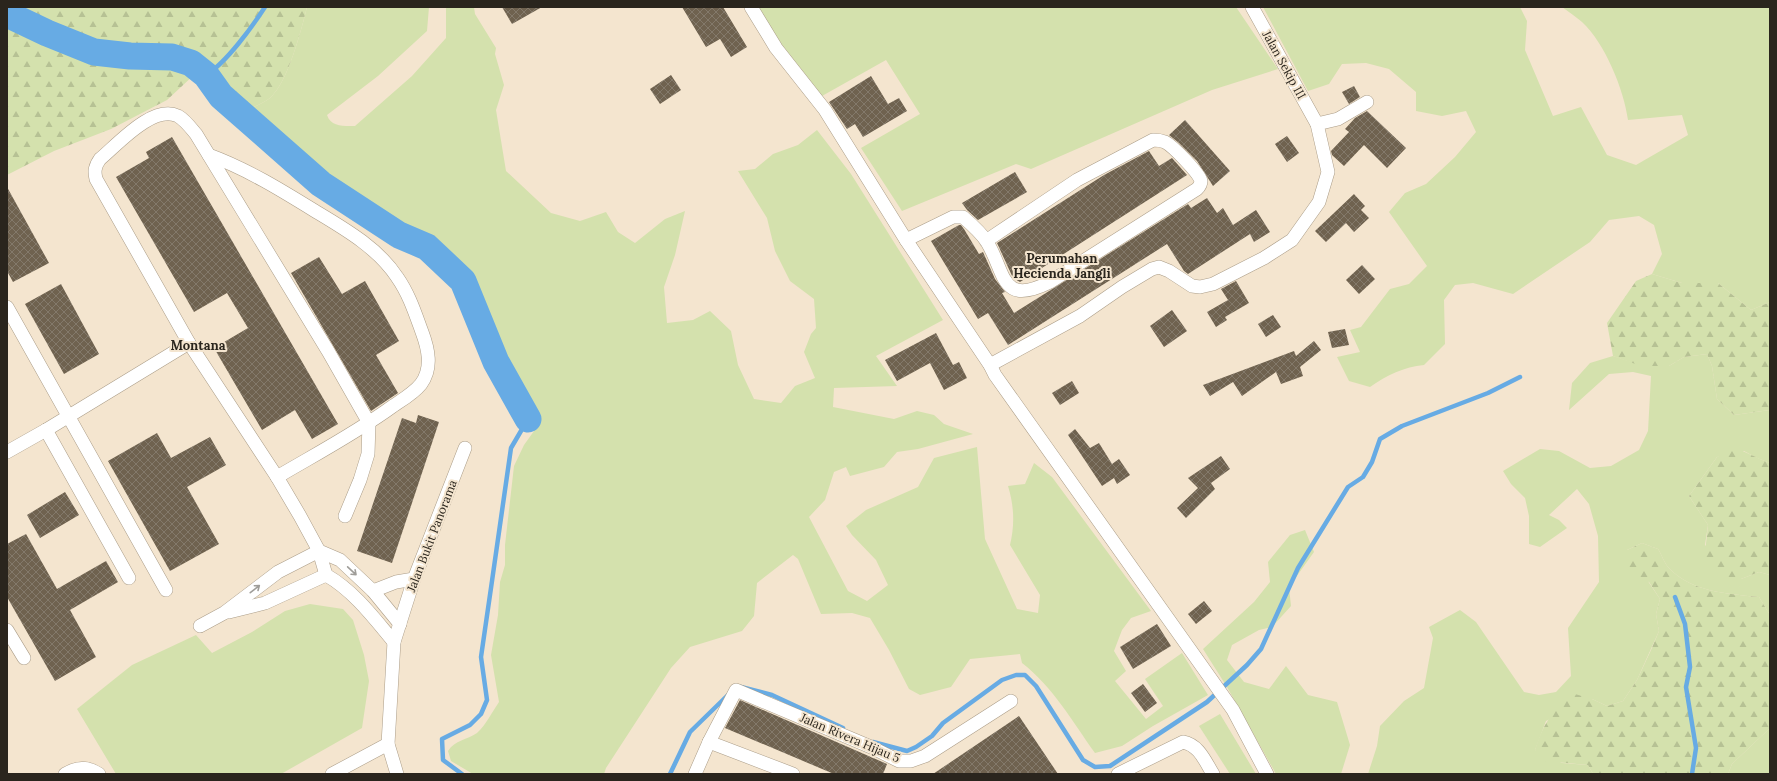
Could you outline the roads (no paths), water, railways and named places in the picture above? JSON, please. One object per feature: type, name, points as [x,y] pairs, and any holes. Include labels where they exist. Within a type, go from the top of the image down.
[{"type":"street","points":[[751,7],[776,48],[825,110],[906,240],[990,365],[995,375],[1233,710],[1267,774]]},
{"type":"street","name":"Jalan Sekip III","points":[[990,365],[1080,316],[1152,268],[1158,267],[1164,269],[1192,286],[1200,287],[1212,284],[1264,258],[1292,240],[1319,202],[1328,172],[1317,124],[1252,7]]},
{"type":"street","points":[[1317,124],[1338,119],[1367,102]]},
{"type":"street","points":[[345,516],[360,480],[368,454],[369,424],[328,351],[196,134],[178,116],[168,114],[150,118],[100,159],[94,172],[96,179],[188,343],[277,477],[319,551],[326,575],[338,581],[361,602],[394,642]]},
{"type":"street","points":[[906,240],[953,217],[963,217],[986,241],[1001,275],[1010,286],[1019,291],[1038,288],[1197,190],[1200,186],[1200,180],[1183,157],[1173,148],[1159,140],[1152,140],[1077,180],[986,241]]},
{"type":"street","points":[[209,155],[253,174],[344,229],[384,260],[398,277],[412,304],[427,347],[429,363],[426,375],[422,384],[414,391],[369,424],[277,477]]},
{"type":"street","points":[[7,306],[70,416],[166,590]]},
{"type":"street","points":[[7,452],[70,416],[188,343]]},
{"type":"street","points":[[46,430],[129,578]]},
{"type":"street","name":"Jalan Bukit Panorama","points":[[397,774],[388,744],[394,642],[414,580],[465,448]]},
{"type":"street","points":[[319,551],[340,560],[373,591],[400,624]]},
{"type":"street","points":[[200,626],[224,613],[278,572],[319,551]]},
{"type":"street","points":[[224,613],[265,603],[326,575]]},
{"type":"street","points":[[373,591],[396,582],[414,580]]},
{"type":"street","points":[[7,630],[24,658]]},
{"type":"street","name":"Jalan Rivera Hijau 5","points":[[695,774],[709,742],[736,690],[871,747],[900,768],[925,756],[1011,701]]},
{"type":"street","points":[[709,742],[793,774]]},
{"type":"street","points":[[1118,774],[1183,742],[1190,743],[1197,748],[1213,774]]},
{"type":"street","points":[[332,774],[388,744]]},
{"type":"street","points":[[65,774],[80,767],[92,769],[99,774]]},
{"type":"waterway","points":[[206,75],[222,62],[230,53],[246,34],[265,7]]},
{"type":"waterway","points":[[7,14],[47,33],[94,52],[130,56],[172,57],[191,63],[206,75],[221,96],[321,184],[399,235],[427,247],[463,281],[496,362],[528,419]]},
{"type":"waterway","points":[[873,742],[907,751],[916,747],[932,736],[943,723],[1002,680],[1016,675],[1025,675],[1036,686],[1083,760],[1095,767],[1110,766],[1207,702],[1247,665],[1261,649],[1298,568],[1348,487],[1363,477],[1372,462],[1380,439],[1402,426],[1488,393],[1520,377]]},
{"type":"waterway","points":[[462,774],[443,760],[442,739],[470,725],[481,714],[487,700],[481,657],[511,448],[528,419]]},
{"type":"waterway","points":[[1675,597],[1685,624],[1690,667],[1686,687],[1696,748],[1692,774]]},
{"type":"waterway","points":[[741,687],[772,695],[843,728]]},
{"type":"waterway","points":[[670,774],[690,732],[729,694]]},
{"type":"district","name":"Perumahan Hecienda Jangli","points":[[1062,266]]},
{"type":"district","name":"Montana","points":[[198,345]]}]
